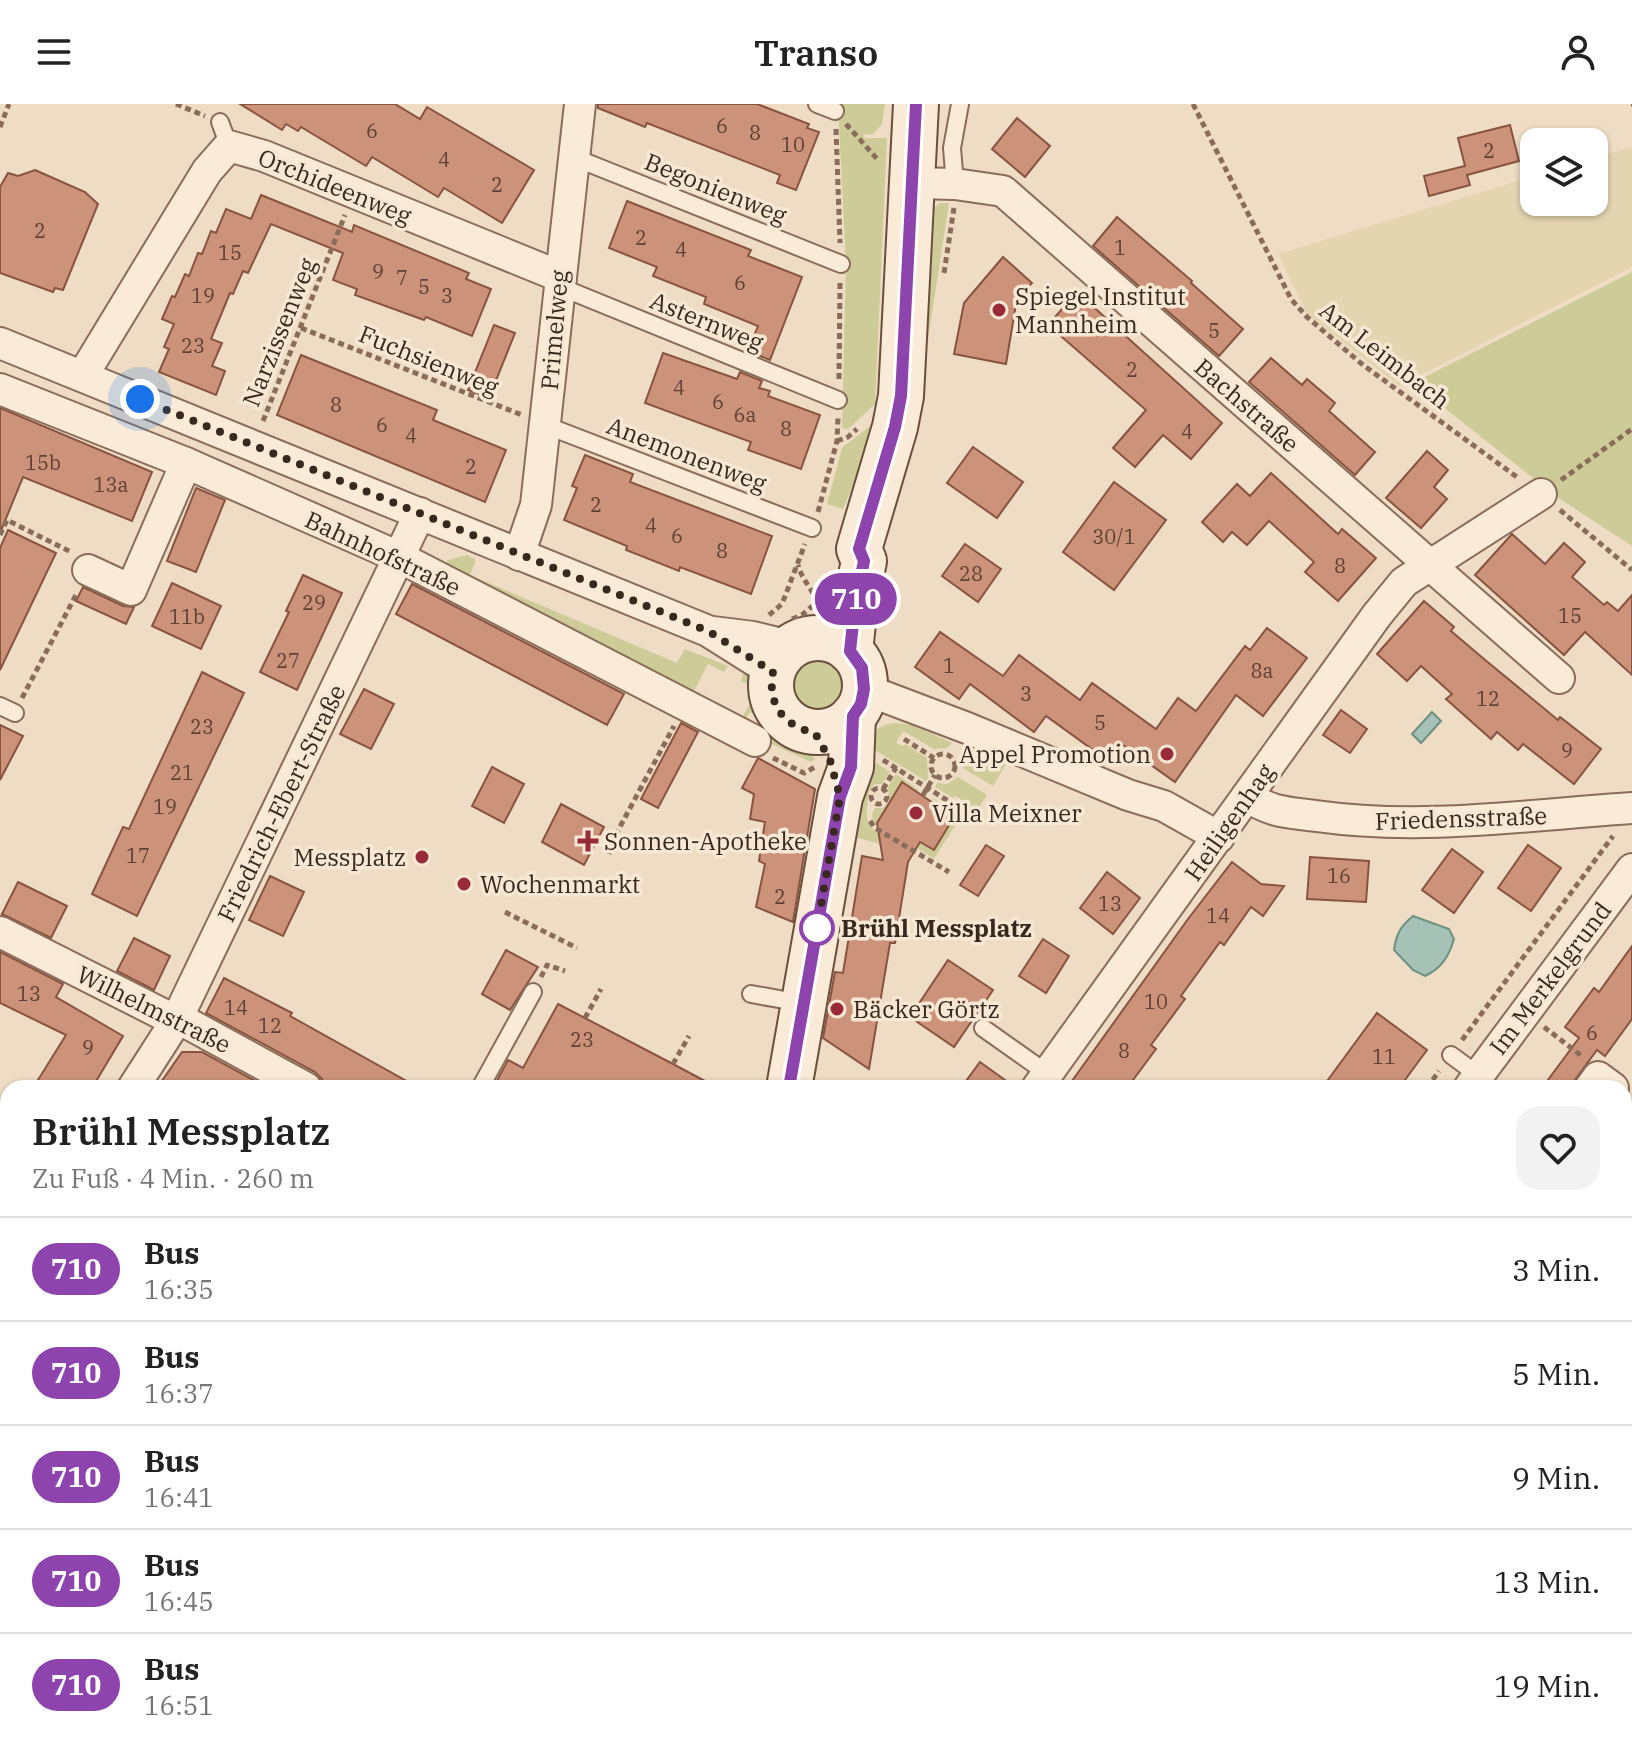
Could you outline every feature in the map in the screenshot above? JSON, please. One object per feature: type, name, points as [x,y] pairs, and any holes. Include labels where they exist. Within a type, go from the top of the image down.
[{"type":"main road","points":[[790,1080],[804,1004],[834,721],[830,605],[848,557],[859,549],[895,427],[901,396],[916,176],[916,104]]},
{"type":"street","name":"Primelweg","points":[[519,555],[536,505],[558,281],[580,104]]},
{"type":"street","name":"Orchideenweg","points":[[83,375],[207,171],[225,134],[264,156],[558,281]]},
{"type":"street","name":"Bachstraße","points":[[916,176],[1003,191],[1559,678]]},
{"type":"street","name":"Bahnhofstraße","points":[[0,343],[708,631],[753,637],[834,721]]},
{"type":"street","name":"Bahnhofstraße","points":[[0,389],[186,463],[399,557],[755,741]]},
{"type":"street","points":[[88,570],[131,590],[186,463]]},
{"type":"street","name":"Heiligenhag","points":[[1043,1080],[1377,615],[1404,582],[1541,494]]},
{"type":"street","name":"Friedrich-Ebert-Straße","points":[[138,1080],[176,1021],[420,513]]},
{"type":"street","points":[[834,721],[967,728],[1128,795],[1164,806],[1219,837]]},
{"type":"street","name":"Friedensstraße","points":[[1247,796],[1266,809],[1353,821],[1449,823],[1624,809]]},
{"type":"street","name":"Im Merkelgrund","points":[[1475,1080],[1632,869]]},
{"type":"street","name":"Wilhelmstraße","points":[[0,932],[176,1021],[189,1024],[291,1080]]},
{"type":"lane","points":[[817,104],[835,111]]},
{"type":"lane","points":[[916,176],[952,148],[960,104]]},
{"type":"lane","name":"Begonienweg","points":[[573,157],[841,264]]},
{"type":"lane","name":"Asternweg","points":[[558,281],[838,400]]},
{"type":"lane","name":"Anemonenweg","points":[[545,425],[815,521]]},
{"type":"lane","points":[[484,1080],[533,992]]},
{"type":"lane","points":[[751,994],[804,1004]]},
{"type":"lane","points":[[983,1028],[1041,1080]]},
{"type":"lane","points":[[1451,1055],[1472,1080]]},
{"type":"path","points":[[0,127],[9,104]]},
{"type":"path","points":[[176,104],[225,134]]},
{"type":"path","name":"Am Leimbach","points":[[1193,104],[1291,299],[1307,317],[1363,365],[1541,494],[1632,570]]},
{"type":"path","points":[[835,111],[916,176]]},
{"type":"path","name":"Narzissenweg","points":[[253,445],[354,192]]},
{"type":"path","name":"Fuchsienweg","points":[[300,328],[545,425]]},
{"type":"path","points":[[1541,494],[1632,429]]},
{"type":"path","points":[[815,521],[837,441]]},
{"type":"path","points":[[0,535],[7,520],[87,559],[88,570],[7,709]]},
{"type":"path","points":[[798,564],[801,578],[813,590],[817,602],[802,615],[834,721],[871,825],[949,872]]},
{"type":"path","points":[[609,854],[614,838],[686,705]]},
{"type":"path","points":[[755,741],[769,756],[804,773],[834,721]]},
{"type":"path","points":[[834,721],[867,750],[896,768],[925,792],[980,821]]},
{"type":"path","points":[[904,739],[934,758]]},
{"type":"path","points":[[946,754],[955,763],[955,771],[950,777],[935,775],[931,768],[934,758],[946,754]]},
{"type":"path","points":[[883,789],[896,768]]},
{"type":"path","points":[[925,792],[935,775]]},
{"type":"path","points":[[1433,1080],[1619,828],[1624,809]]},
{"type":"path","points":[[505,912],[577,948]]},
{"type":"path","points":[[585,1018],[601,989]]},
{"type":"path","points":[[1525,1012],[1590,1063],[1598,1080]]},
{"type":"path","points":[[673,1064],[689,1036]]},
{"type":"shaded area","points":[[838,104],[885,104],[882,124],[873,134],[863,135],[864,138],[887,138],[875,404],[848,429],[842,428],[846,265]]},
{"type":"shaded area","points":[[1632,147],[1632,267],[1399,386],[1308,315],[1278,254],[1520,180],[1520,216],[1608,216],[1608,154]]},
{"type":"shaded area","points":[[940,203],[949,203],[924,365],[931,210]]},
{"type":"shaded area","points":[[1632,272],[1632,546],[1557,497],[1413,383]]},
{"type":"shaded area","points":[[874,423],[878,425],[843,509],[827,504],[842,448]]},
{"type":"shaded area","points":[[467,555],[476,560],[470,575],[677,663],[685,649],[728,666],[724,672],[708,664],[693,693],[440,569],[448,560]]},
{"type":"shaded area","points":[[817,658],[837,666],[845,686],[837,706],[817,714],[797,706],[789,686],[797,666]]},
{"type":"shaded area","points":[[745,668],[759,677],[763,702],[773,723],[808,751],[815,759],[811,762],[763,740],[771,723],[750,712],[741,728],[742,718],[758,689],[741,681]]},
{"type":"shaded area","points":[[1432,712],[1441,721],[1421,743],[1412,734]]},
{"type":"shaded area","points":[[892,723],[913,725],[952,743],[947,748],[934,749],[903,731],[896,743],[905,744],[927,758],[926,781],[868,746],[876,730]]},
{"type":"shaded area","points":[[965,747],[1006,764],[993,786],[963,768],[960,754]]},
{"type":"shaded area","points":[[866,756],[890,772],[882,784],[875,784],[870,790],[868,822],[875,831],[898,845],[897,848],[854,837]]},
{"type":"shaded area","points":[[896,774],[919,790],[902,782],[880,819],[877,820],[889,833],[873,823],[872,814],[875,808],[883,808],[889,802],[888,787]]},
{"type":"shaded area","points":[[958,777],[987,795],[976,812],[959,802],[961,799],[953,798],[935,787],[937,783],[947,784]]},
{"type":"shaded area","points":[[930,796],[961,816],[934,859],[917,848],[920,842],[934,850],[954,817]]},
{"type":"shaded area","points":[[1413,916],[1449,929],[1454,939],[1444,961],[1425,976],[1413,970],[1394,950],[1400,931]]},
{"type":"building","points":[[240,104],[395,104],[420,119],[427,107],[534,170],[502,223],[444,188],[438,197],[372,157],[366,166],[301,127],[298,131],[286,124],[282,130]]},
{"type":"building","points":[[598,104],[757,104],[809,124],[807,128],[819,132],[796,190],[777,183],[780,175],[647,123],[645,127],[598,108]]},
{"type":"building","points":[[1017,118],[1050,146],[1025,177],[992,149]]},
{"type":"building","points":[[1510,125],[1519,161],[1467,175],[1470,185],[1429,196],[1424,176],[1465,166],[1458,138]]},
{"type":"building","points":[[35,170],[85,192],[98,204],[63,290],[55,288],[53,292],[0,273],[0,187],[8,173],[18,176]]},
{"type":"building","points":[[261,195],[352,232],[354,225],[469,273],[466,279],[491,289],[472,336],[426,317],[424,320],[355,295],[357,289],[333,280],[343,253],[271,224],[248,273],[243,271],[233,294],[230,293],[211,339],[222,343],[212,366],[225,371],[216,395],[159,372],[169,349],[164,347],[174,324],[162,319],[172,296],[175,297],[185,274],[189,276],[211,231],[216,233],[226,209],[251,219]]},
{"type":"building","points":[[627,201],[751,250],[748,256],[802,277],[770,360],[748,351],[758,326],[704,304],[706,297],[653,276],[657,267],[609,248]]},
{"type":"building","points":[[1117,217],[1243,329],[1219,356],[1093,246]]},
{"type":"building","name":"Spiegel Institut Mannheim","points":[[1003,257],[1032,283],[1017,298],[1006,364],[954,354],[964,303]]},
{"type":"building","points":[[1077,292],[1222,423],[1191,459],[1163,435],[1135,467],[1113,448],[1146,410],[1048,325]]},
{"type":"building","points":[[494,325],[515,333],[489,398],[468,390]]},
{"type":"building","points":[[663,353],[737,379],[740,372],[762,381],[759,388],[770,391],[768,396],[820,415],[801,469],[748,450],[751,442],[645,403]]},
{"type":"building","points":[[301,355],[437,410],[433,420],[506,450],[485,502],[277,415]]},
{"type":"building","points":[[1271,358],[1302,385],[1307,379],[1335,403],[1329,411],[1375,452],[1355,475],[1249,382]]},
{"type":"building","points":[[0,408],[152,472],[132,521],[23,477],[0,533]]},
{"type":"building","points":[[973,447],[1023,482],[997,518],[947,483]]},
{"type":"building","points":[[1427,451],[1448,470],[1434,487],[1447,499],[1421,528],[1386,498]]},
{"type":"building","points":[[585,455],[633,474],[630,482],[772,536],[751,594],[680,567],[679,571],[564,520],[577,488],[572,486]]},
{"type":"building","points":[[1271,473],[1338,534],[1342,529],[1376,558],[1338,601],[1305,572],[1314,562],[1269,521],[1247,545],[1232,532],[1223,542],[1202,522],[1237,484],[1250,496]]},
{"type":"building","points":[[1114,482],[1166,520],[1114,590],[1063,552]]},
{"type":"building","points":[[196,488],[225,500],[196,572],[167,561]]},
{"type":"building","points":[[8,530],[56,553],[0,670],[0,548]]},
{"type":"building","points":[[1512,534],[1545,564],[1564,543],[1585,562],[1572,577],[1604,605],[1607,602],[1618,611],[1632,595],[1632,675],[1585,632],[1564,655],[1475,575]]},
{"type":"building","points":[[965,544],[1001,569],[978,602],[942,576]]},
{"type":"building","points":[[303,575],[342,593],[297,690],[260,672]]},
{"type":"building","points":[[172,583],[221,606],[201,649],[152,626]]},
{"type":"building","points":[[412,584],[624,694],[607,725],[396,614]]},
{"type":"building","points":[[83,587],[123,606],[134,607],[126,624],[76,601]]},
{"type":"building","points":[[1424,601],[1454,627],[1451,631],[1484,659],[1558,720],[1560,717],[1601,749],[1574,784],[1523,744],[1518,750],[1497,732],[1491,739],[1446,699],[1452,694],[1421,666],[1407,681],[1377,654]]},
{"type":"building","points":[[1267,628],[1307,658],[1263,716],[1236,695],[1175,782],[1120,743],[1107,760],[1046,716],[1034,732],[970,684],[959,699],[915,667],[940,632],[1003,676],[1019,655],[1080,700],[1092,683],[1156,729],[1178,698],[1196,711],[1245,646],[1250,650]]},
{"type":"building","points":[[202,672],[244,693],[137,916],[92,894],[123,827],[129,829]]},
{"type":"building","points":[[364,689],[394,704],[371,749],[340,734]]},
{"type":"building","points":[[1341,710],[1367,729],[1350,753],[1323,735]]},
{"type":"building","points":[[681,723],[698,732],[658,808],[641,799]]},
{"type":"building","points":[[0,725],[23,736],[0,780]]},
{"type":"building","points":[[758,758],[815,789],[793,922],[756,907],[765,864],[759,861],[765,822],[750,819],[754,794],[742,788]]},
{"type":"building","points":[[492,767],[524,784],[504,823],[472,806]]},
{"type":"building","points":[[902,782],[954,817],[934,850],[920,842],[908,862],[895,943],[890,943],[869,1069],[823,1038],[835,972],[843,973],[862,856],[883,860],[877,823]]},
{"type":"building","points":[[561,804],[604,827],[584,865],[542,842]]},
{"type":"building","points":[[986,845],[1004,856],[978,896],[960,885]]},
{"type":"building","points":[[1528,845],[1561,868],[1531,911],[1498,888]]},
{"type":"building","points":[[1452,849],[1483,872],[1454,913],[1422,890]]},
{"type":"building","points":[[1310,857],[1369,861],[1366,902],[1307,899]]},
{"type":"building","points":[[1232,862],[1261,884],[1284,886],[1263,916],[1251,907],[1224,945],[1220,942],[1181,996],[1185,999],[1151,1045],[1156,1049],[1133,1080],[1073,1080]]},
{"type":"building","points":[[1107,872],[1140,898],[1113,934],[1080,908]]},
{"type":"building","points":[[270,876],[304,892],[283,936],[249,920]]},
{"type":"building","points":[[18,882],[67,906],[51,938],[2,914]]},
{"type":"building","points":[[134,938],[170,956],[154,990],[117,971]]},
{"type":"building","points":[[1043,939],[1069,956],[1046,993],[1019,976]]},
{"type":"building","points":[[1632,946],[1632,1019],[1605,1056],[1597,1050],[1575,1080],[1548,1080],[1579,1038],[1565,1027],[1594,988],[1599,992]]},
{"type":"building","points":[[506,950],[538,967],[510,1010],[482,994]]},
{"type":"building","points":[[0,952],[63,984],[56,997],[123,1036],[97,1080],[38,1080],[66,1035],[0,1003]]},
{"type":"building","points":[[948,960],[993,990],[954,1047],[910,1017]]},
{"type":"building","points":[[224,978],[292,1013],[290,1016],[405,1080],[322,1080],[315,1072],[206,1013]]},
{"type":"building","points":[[558,1004],[703,1080],[497,1080],[508,1060],[523,1068]]},
{"type":"building","points":[[1377,1013],[1427,1050],[1405,1080],[1328,1080]]},
{"type":"building","points":[[182,1052],[202,1052],[253,1080],[163,1080]]},
{"type":"building","points":[[980,1062],[1005,1080],[967,1080]]},
{"type":"bus line","name":"710","points":[[790,1080],[840,797],[851,767],[853,716],[861,704],[864,689],[862,668],[850,651],[851,631],[864,561],[859,549],[895,427],[901,396],[916,104]]},
{"type":"place","name":"Spiegel Institut Mannheim","points":[[999,310]]},
{"type":"place","name":"Appel Promotion","points":[[1167,754]]},
{"type":"place","name":"Villa Meixner","points":[[916,813]]},
{"type":"place","name":"Sonnen-Apotheke","points":[[588,841]]},
{"type":"place","name":"Messplatz","points":[[422,857]]},
{"type":"place","name":"Wochenmarkt","points":[[464,884]]},
{"type":"place","name":"Brühl Messplatz","points":[[817,928]]},
{"type":"place","name":"Bäcker Görtz","points":[[837,1009]]},
{"type":"route","points":[[140,399],[708,631],[743,656],[773,672],[770,686],[772,700],[789,723],[815,733],[830,760],[840,797],[817,928]]}]
